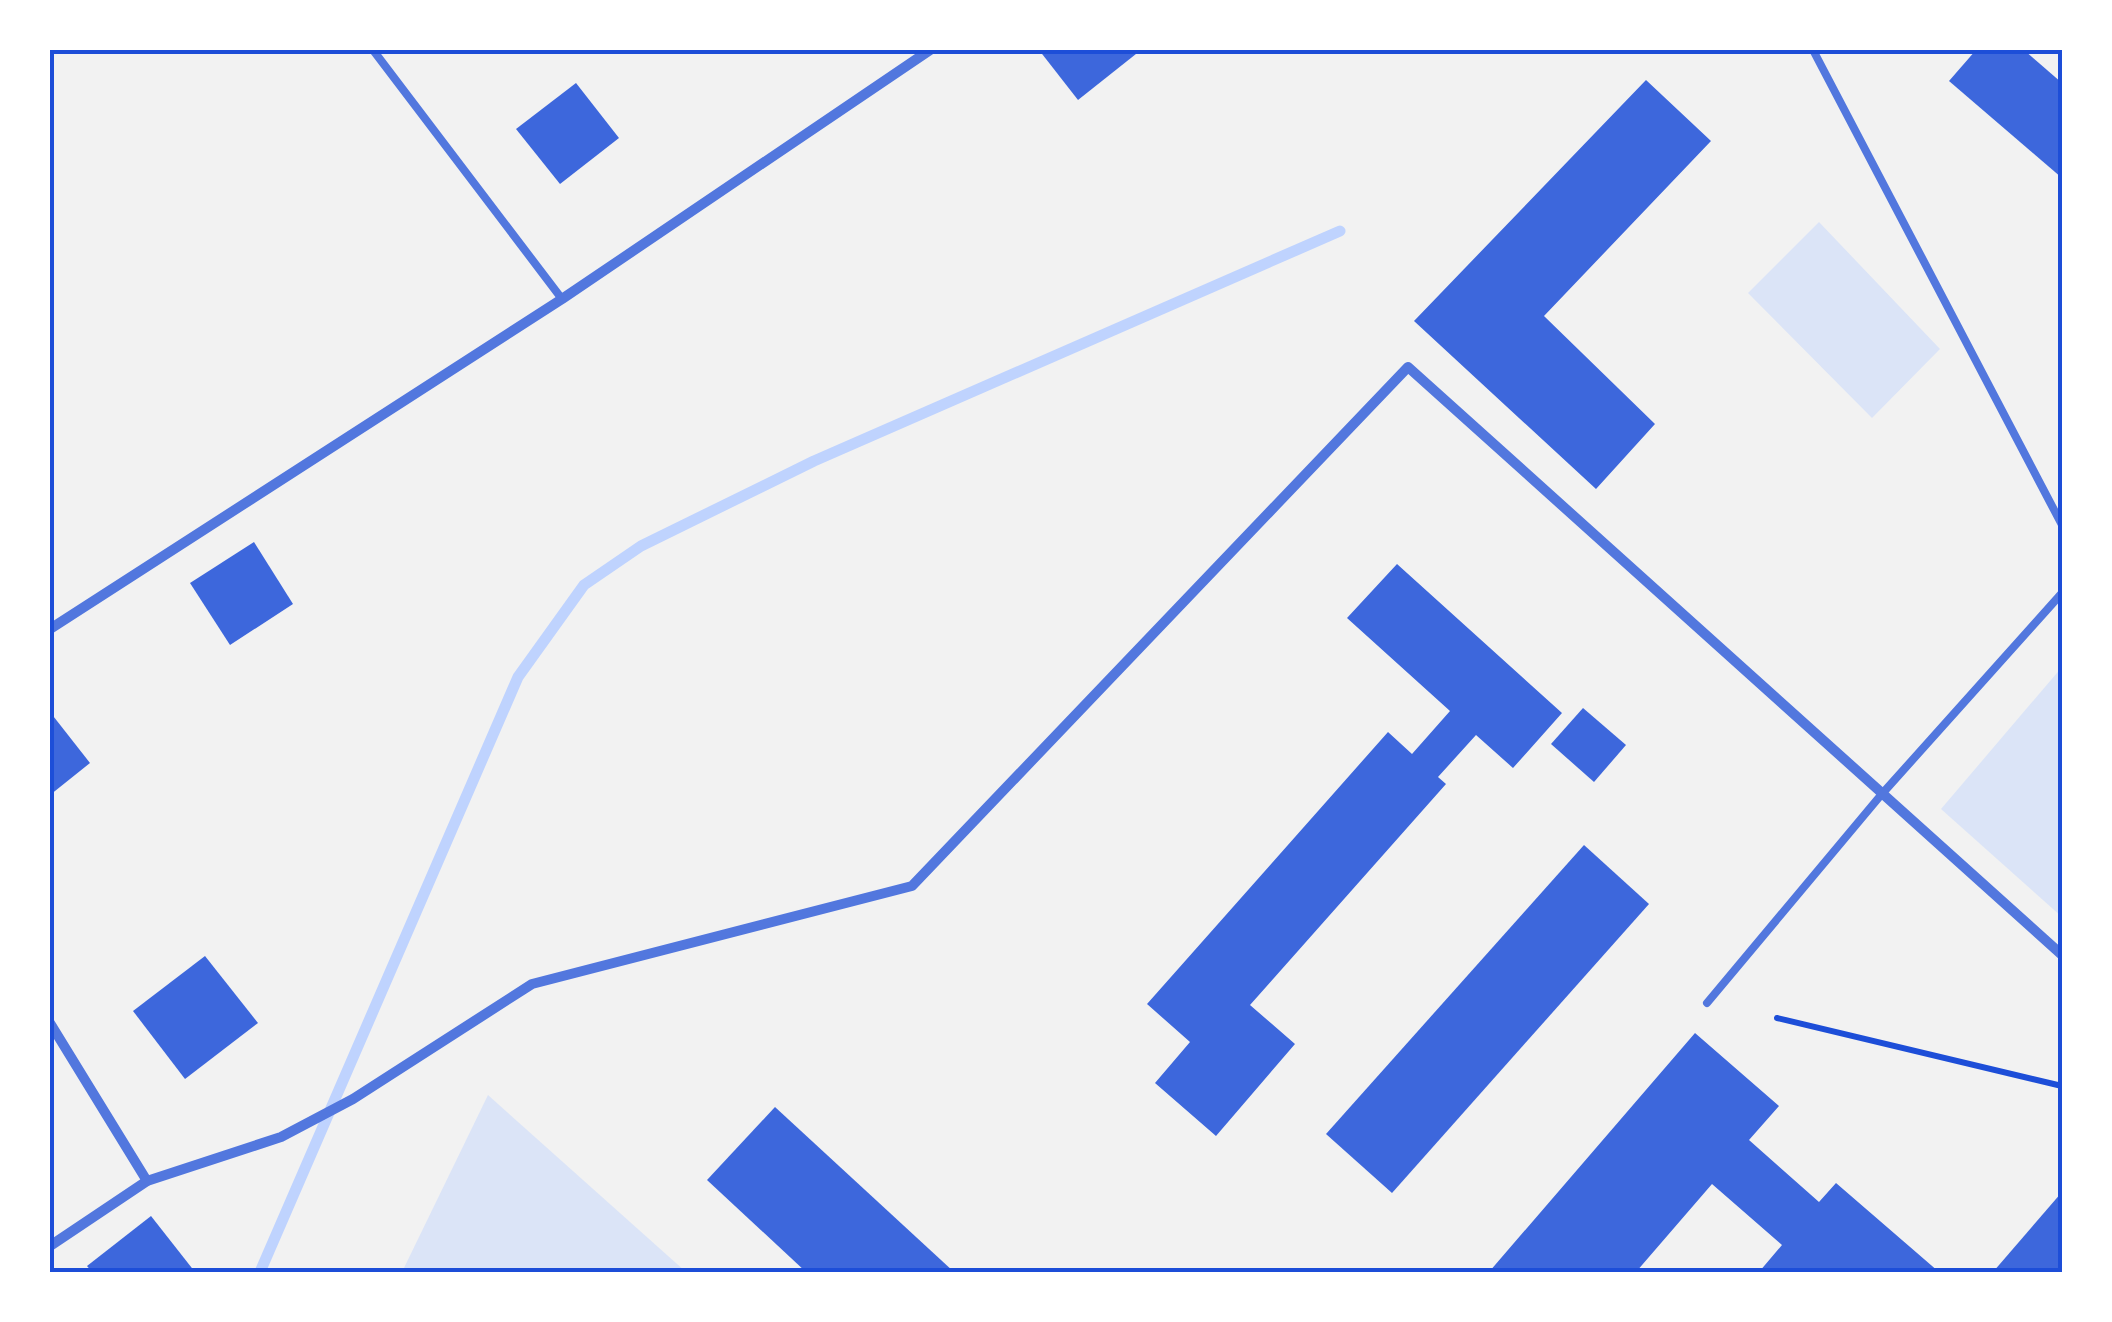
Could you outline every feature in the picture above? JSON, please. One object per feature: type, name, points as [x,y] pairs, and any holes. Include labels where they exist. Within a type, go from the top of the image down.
[{"type":"street","points":[[50,630],[562,299],[930,50]]},
{"type":"street","points":[[50,1246],[147,1180],[281,1137],[353,1099],[532,984],[912,886],[1408,367],[2062,955]]},
{"type":"street","points":[[50,1024],[147,1180]]},
{"type":"lane","points":[[373,50],[562,299]]},
{"type":"lane","points":[[1813,50],[2062,525]]},
{"type":"lane","points":[[1707,1003],[1881,795],[2062,592]]},
{"type":"path","points":[[1778,1018],[2062,1086]]},
{"type":"shaded area","points":[[1819,222],[1940,349],[1872,418],[1748,293]]},
{"type":"shaded area","points":[[2062,667],[2062,917],[1941,809]]},
{"type":"shaded area","points":[[488,1095],[686,1272],[402,1272]]},
{"type":"building","points":[[1039,50],[1141,50],[1078,100]]},
{"type":"building","points":[[1976,50],[2024,50],[2062,83],[2062,178],[1949,81]]},
{"type":"building","points":[[1646,80],[1711,141],[1544,316],[1655,424],[1596,489],[1414,321]]},
{"type":"building","points":[[576,83],[619,138],[560,184],[516,129]]},
{"type":"building","points":[[254,542],[293,604],[230,645],[190,583]]},
{"type":"building","points":[[1397,564],[1562,713],[1513,768],[1476,735],[1438,777],[1446,784],[1250,1005],[1295,1044],[1216,1136],[1155,1083],[1190,1042],[1147,1004],[1388,732],[1412,754],[1450,711],[1347,618]]},
{"type":"building","points":[[1583,708],[1626,745],[1594,782],[1551,744]]},
{"type":"building","points":[[50,712],[90,763],[50,795]]},
{"type":"building","points":[[1584,845],[1649,904],[1392,1193],[1326,1134]]},
{"type":"building","points":[[205,956],[258,1023],[185,1079],[133,1011]]},
{"type":"building","points":[[1695,1033],[1779,1106],[1749,1140],[1819,1202],[1836,1183],[1939,1272],[1759,1272],[1782,1245],[1712,1184],[1636,1272],[1489,1272]]},
{"type":"building","points":[[775,1107],[954,1272],[806,1272],[707,1180]]},
{"type":"building","points":[[2062,1192],[2062,1272],[1993,1272]]},
{"type":"building","points":[[151,1216],[195,1272],[92,1272],[87,1266]]},
{"type":"waterway","points":[[260,1272],[518,677],[584,585],[641,546],[814,461],[1340,231]]}]
